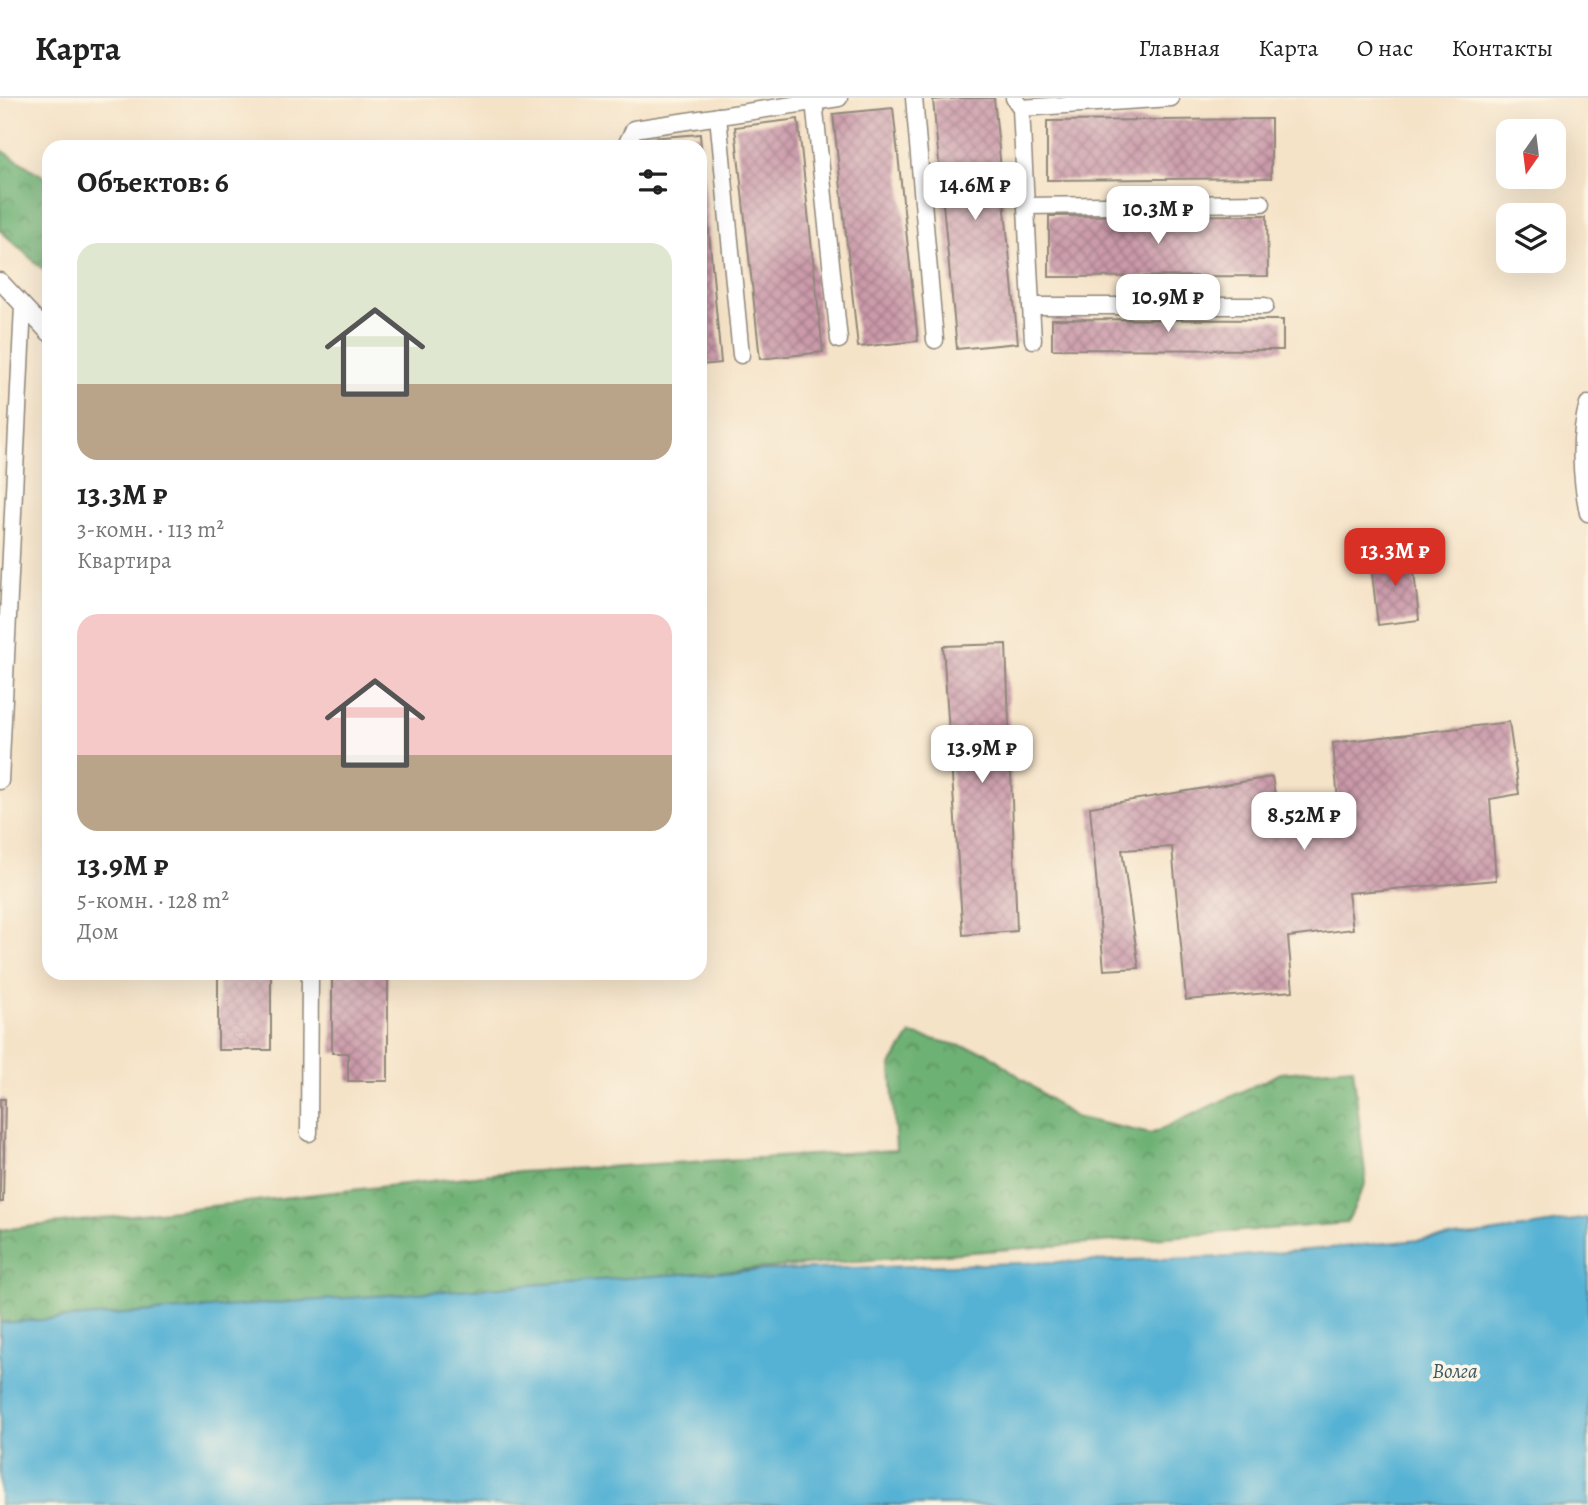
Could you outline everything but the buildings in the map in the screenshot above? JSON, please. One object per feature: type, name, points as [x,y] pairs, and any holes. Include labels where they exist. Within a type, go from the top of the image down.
[{"type":"lane","points":[[629,140],[634,130],[839,98]]},
{"type":"lane","points":[[914,98],[935,340]]},
{"type":"lane","points":[[1033,340],[1017,103],[1171,98]]},
{"type":"lane","points":[[814,101],[839,341]]},
{"type":"lane","points":[[718,116],[741,355]]},
{"type":"lane","points":[[1026,206],[1262,203]]},
{"type":"lane","points":[[0,281],[42,325]]},
{"type":"lane","points":[[0,781],[23,306]]},
{"type":"lane","points":[[1031,306],[1265,306]]},
{"type":"lane","points":[[1588,404],[1584,417],[1582,460],[1588,513]]},
{"type":"lane","points":[[309,1133],[310,980]]},
{"type":"green space","points":[[0,149],[42,176],[42,269],[0,230]]},
{"type":"green space","points":[[911,1034],[986,1052],[1074,1117],[1151,1134],[1281,1073],[1353,1067],[1366,1182],[1347,1223],[575,1283],[0,1323],[0,1230],[501,1173],[896,1150],[891,1065]]},
{"type":"water","name":"Волга","points":[[1588,1218],[1588,1505],[0,1505],[0,1323],[710,1272],[1229,1257],[1476,1235]]}]
